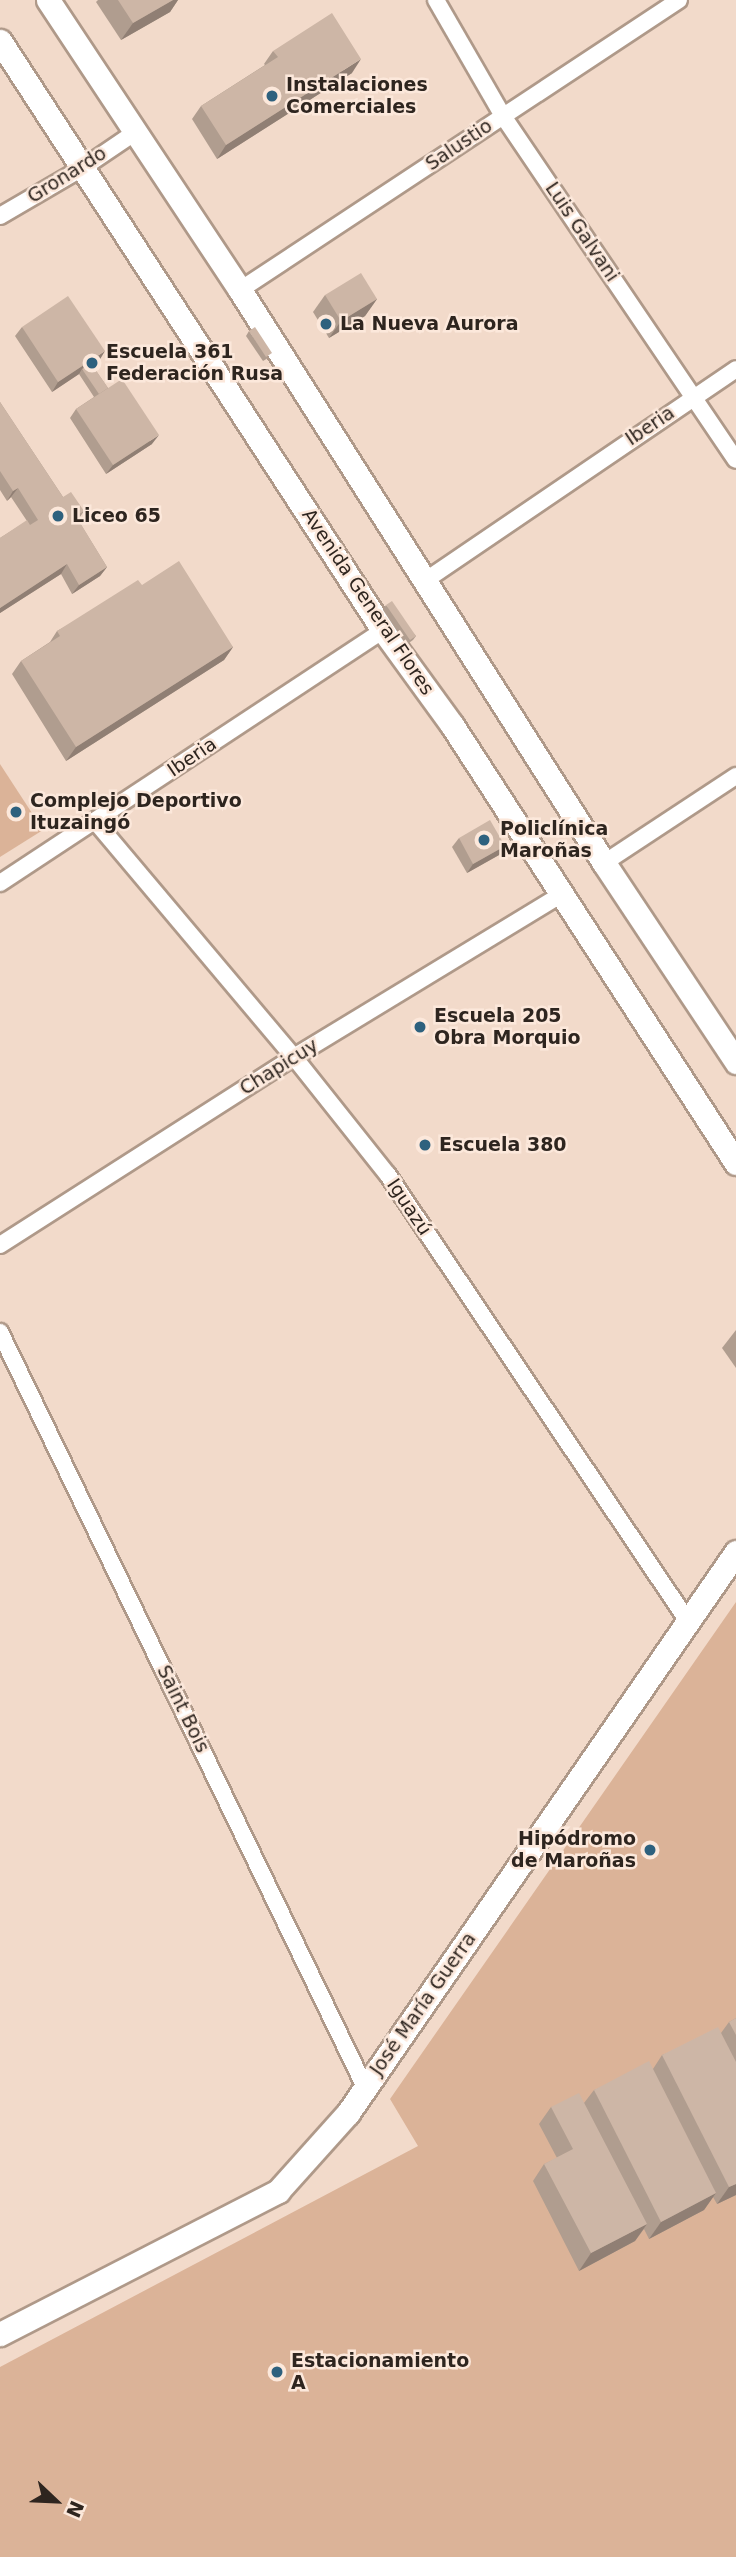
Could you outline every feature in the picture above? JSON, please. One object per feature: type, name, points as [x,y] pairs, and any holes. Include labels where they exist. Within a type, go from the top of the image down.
[{"type":"main road","points":[[48,0],[240,290],[604,863],[736,1062]]},
{"type":"main road","name":"Avenida General Flores","points":[[0,41],[383,629],[452,725],[736,1163]]},
{"type":"main road","name":"José María Guerra","points":[[0,2334],[278,2192],[348,2113],[736,1552]]},
{"type":"street","name":"Luis Galvani","points":[[436,0],[503,116],[736,460]]},
{"type":"street","name":"Salustio","points":[[240,290],[679,0]]},
{"type":"street","name":"Gronardo","points":[[0,216],[84,167],[134,133]]},
{"type":"street","name":"Iberia","points":[[426,580],[736,369]]},
{"type":"street","name":"Iberia","points":[[0,883],[383,629]]},
{"type":"street","points":[[604,863],[736,776]]},
{"type":"street","name":"Iguazú","points":[[95,821],[294,1057],[388,1175],[687,1620]]},
{"type":"street","name":"Chapicuy","points":[[0,1245],[294,1057],[562,894]]},
{"type":"street","name":"Saint Bois","points":[[0,1332],[365,2087]]},
{"type":"shaded area","name":"Complejo Deportivo Ituzaingó","points":[[0,764],[43,830],[0,857]]},
{"type":"shaded area","name":"Hipódromo de Maroñas","points":[[736,1602],[736,2557],[0,2557],[0,2367],[418,2146],[390,2099]]},
{"type":"building","points":[[118,0],[173,0],[133,23]]},
{"type":"building","name":"Instalaciones Comerciales","points":[[332,13],[361,59],[226,145],[201,106],[278,57],[273,51]]},
{"type":"building","points":[[361,273],[377,299],[341,321],[325,295]]},
{"type":"building","points":[[68,296],[105,351],[58,382],[22,327]]},
{"type":"building","points":[[255,327],[272,353],[266,357],[249,331]]},
{"type":"building","points":[[91,363],[108,388],[99,394],[82,369]]},
{"type":"building","points":[[122,379],[159,435],[113,465],[76,409]]},
{"type":"building","points":[[0,402],[63,497],[71,492],[84,511],[76,516],[107,567],[79,585],[67,564],[0,608],[0,538],[27,520],[30,525],[38,520],[18,488],[13,491],[0,471]]},
{"type":"building","points":[[179,561],[233,647],[76,747],[21,661],[60,636],[57,631],[138,580],[142,585]]},
{"type":"building","points":[[392,601],[416,636],[410,640],[386,605]]},
{"type":"building","points":[[490,820],[505,846],[473,864],[459,838]]},
{"type":"building","points":[[736,2018],[736,2035],[729,2022]]},
{"type":"building","points":[[718,2027],[736,2062],[736,2184],[729,2187],[662,2055]]},
{"type":"building","points":[[649,2061],[716,2193],[661,2222],[594,2090]]},
{"type":"building","points":[[579,2093],[647,2224],[591,2253],[544,2164],[573,2149],[551,2107]]},
{"type":"place","name":"Instalaciones Comerciales","points":[[272,96]]},
{"type":"place","name":"La Nueva Aurora","points":[[326,324]]},
{"type":"place","name":"Escuela 361 Federación Rusa","points":[[92,363]]},
{"type":"place","name":"Liceo 65","points":[[58,516]]},
{"type":"place","name":"Complejo Deportivo Ituzaingó","points":[[16,812]]},
{"type":"place","name":"Policlínica Maroñas","points":[[484,840]]},
{"type":"place","name":"Escuela 205 Obra Morquio","points":[[420,1027]]},
{"type":"place","name":"Escuela 380","points":[[425,1145]]},
{"type":"place","name":"Hipódromo de Maroñas","points":[[650,1850]]},
{"type":"place","name":"Estacionamiento A","points":[[277,2372]]}]
